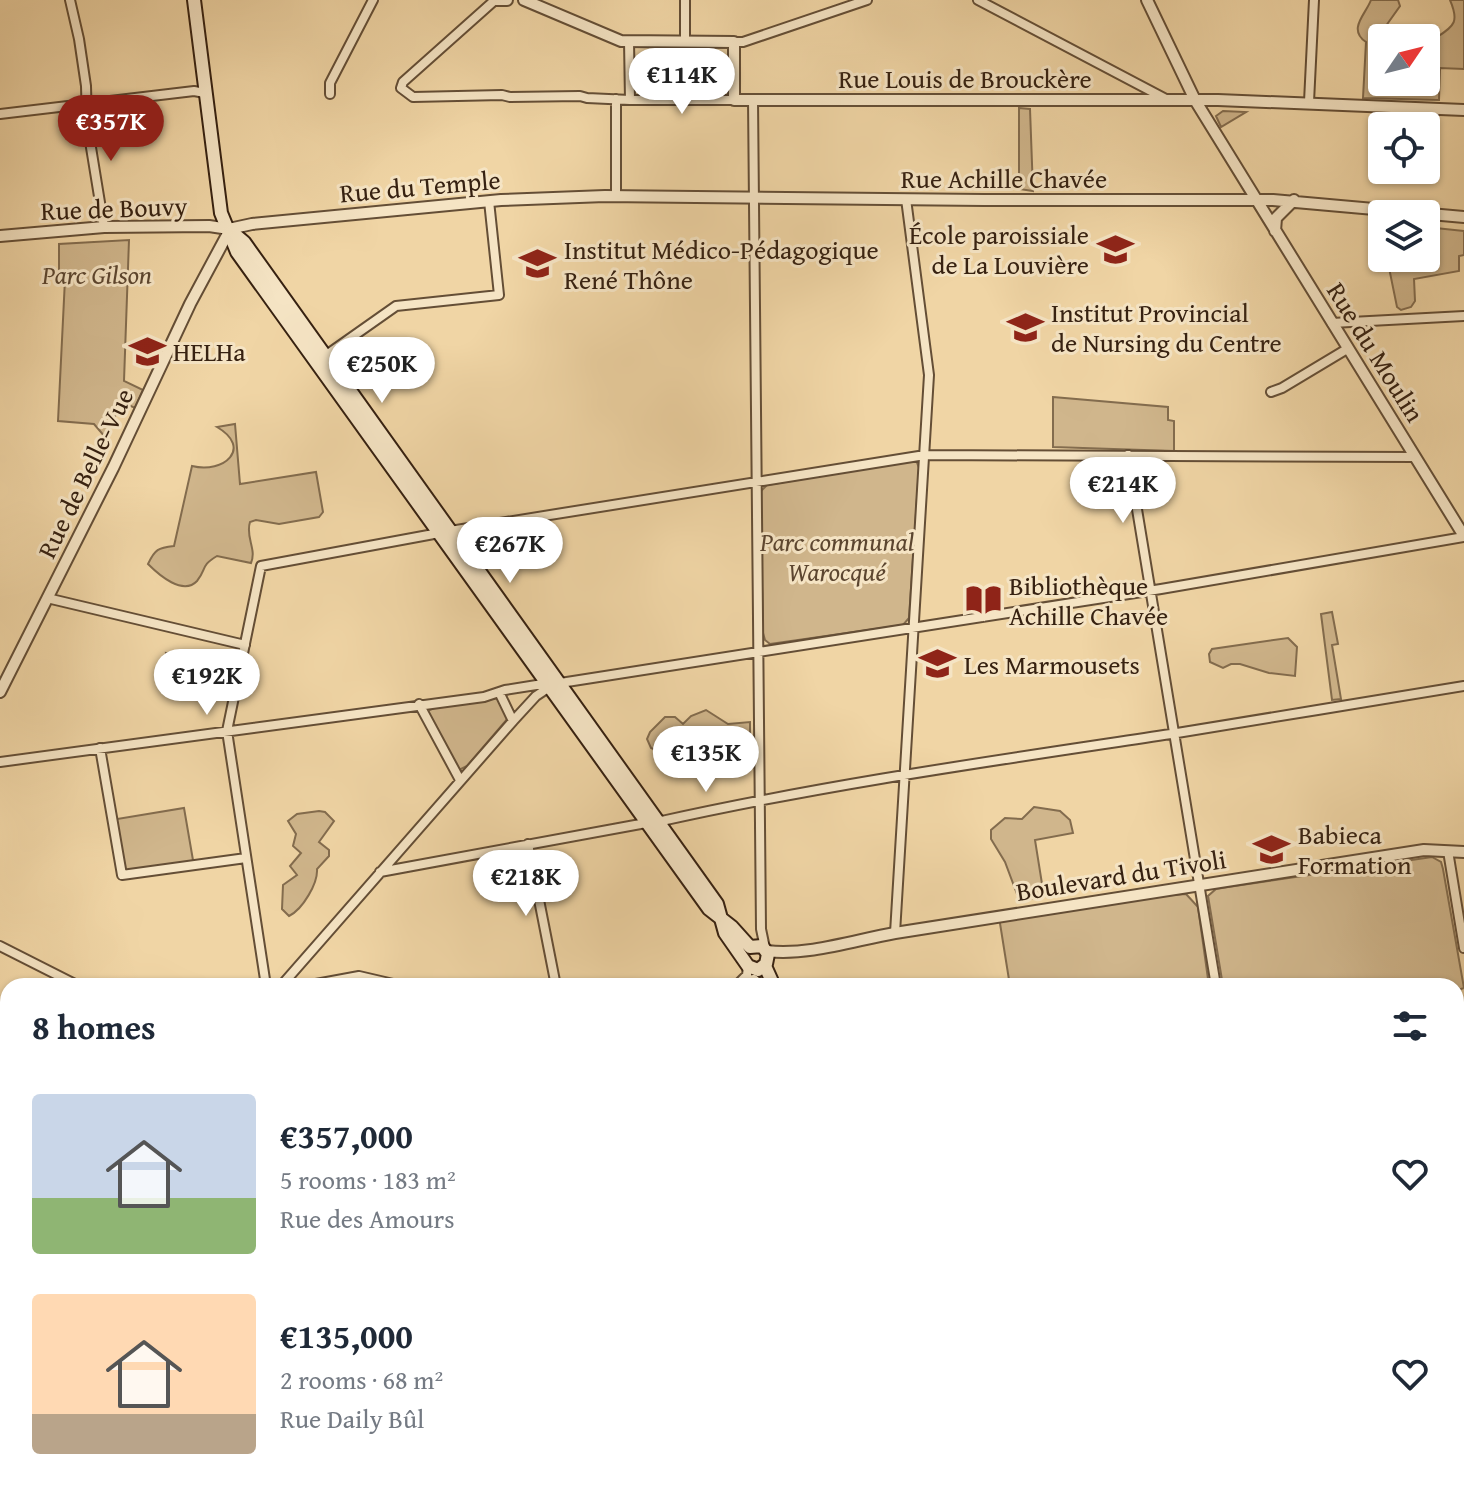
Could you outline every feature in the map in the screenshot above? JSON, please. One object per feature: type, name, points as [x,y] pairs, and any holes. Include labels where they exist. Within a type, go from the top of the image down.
[{"type":"main road","points":[[194,0],[221,213],[237,252],[445,532]]},
{"type":"main road","points":[[228,232],[244,242],[325,356],[709,909],[722,919],[725,933],[756,960],[768,978]]},
{"type":"main road","points":[[756,960],[762,978]]},
{"type":"street","points":[[77,0],[70,0],[79,39],[85,103],[104,227]]},
{"type":"street","points":[[330,94],[330,83],[373,0]]},
{"type":"street","points":[[507,0],[495,0],[403,82],[401,88],[413,97],[564,95],[630,100],[734,100],[734,42]]},
{"type":"street","points":[[524,0],[621,41],[685,42],[743,42],[867,0]]},
{"type":"street","points":[[685,0],[685,42]]},
{"type":"street","points":[[978,0],[1167,100]]},
{"type":"street","name":"Rue du Moulin","points":[[1147,0],[1195,100],[1464,537]]},
{"type":"street","points":[[1309,102],[1314,0]]},
{"type":"street","points":[[629,41],[630,100]]},
{"type":"street","points":[[0,114],[194,91],[205,93]]},
{"type":"street","points":[[616,99],[616,197]]},
{"type":"street","name":"Rue Louis de Brouckère","points":[[734,100],[1309,102]]},
{"type":"street","points":[[745,978],[756,960],[761,929],[753,100]]},
{"type":"street","points":[[1209,119],[1211,111],[1223,105],[1285,108],[1309,102],[1371,108],[1464,110]]},
{"type":"street","name":"Rue du Temple","points":[[228,232],[281,221],[489,201],[616,197],[753,198]]},
{"type":"street","name":"Rue Achille Chavée","points":[[753,198],[1294,200],[1464,217]]},
{"type":"street","points":[[895,933],[929,375],[906,199]]},
{"type":"street","points":[[1275,233],[1276,218],[1294,200]]},
{"type":"street","points":[[325,356],[396,306],[499,295],[489,201]]},
{"type":"street","name":"Rue de Bouvy","points":[[0,236],[104,227],[209,226],[228,232]]},
{"type":"street","name":"Rue de Belle-Vue","points":[[0,692],[228,232]]},
{"type":"street","points":[[1332,323],[1464,316]]},
{"type":"street","points":[[1271,392],[1347,349]]},
{"type":"street","points":[[265,978],[227,731],[261,566],[445,532],[925,455],[1415,457]]},
{"type":"street","points":[[1128,455],[1215,978]]},
{"type":"street","points":[[0,762],[484,697],[499,692],[1150,590],[1464,537]]},
{"type":"street","points":[[47,598],[245,645]]},
{"type":"street","points":[[288,978],[460,780],[536,696],[552,684]]},
{"type":"street","points":[[380,872],[904,773],[1464,686]]},
{"type":"street","points":[[499,692],[513,721]]},
{"type":"street","points":[[419,704],[460,780]]},
{"type":"street","points":[[100,748],[122,875],[246,858]]},
{"type":"street","points":[[528,844],[554,978]]},
{"type":"street","name":"Boulevard du Tivoli","points":[[756,960],[895,933],[1424,850],[1464,852]]},
{"type":"street","points":[[1448,851],[1464,948]]},
{"type":"street","points":[[0,946],[63,978]]},
{"type":"street","points":[[744,978],[756,960]]},
{"type":"street","points":[[345,978],[374,978]]},
{"type":"green space","points":[[1371,0],[1398,0],[1400,6],[1387,24],[1368,24],[1368,96],[1439,96],[1439,100],[1363,98],[1366,42],[1358,32]]},
{"type":"green space","points":[[1450,0],[1464,0],[1464,69],[1440,68],[1440,35],[1448,30],[1455,18]]},
{"type":"green space","points":[[1019,108],[1030,109],[1033,191],[1019,189]]},
{"type":"green space","points":[[1223,111],[1246,112],[1221,127],[1216,116]]},
{"type":"green space","points":[[1440,228],[1464,231],[1464,255],[1459,256],[1459,271],[1414,279],[1415,301],[1411,307],[1401,310],[1397,307],[1390,272],[1440,272]]},
{"type":"green space","name":"Parc Gilson","points":[[129,240],[124,381],[143,390],[135,408],[122,402],[105,437],[94,424],[58,421],[65,279],[59,278],[59,244]]},
{"type":"green space","points":[[1053,397],[1168,407],[1168,420],[1174,421],[1174,451],[1053,447]]},
{"type":"green space","points":[[235,424],[240,484],[316,472],[323,512],[319,517],[279,524],[256,520],[250,522],[251,563],[217,556],[206,565],[197,581],[191,585],[178,585],[148,564],[158,550],[174,546],[192,466],[214,466],[230,457],[233,443],[217,427]]},
{"type":"green space","name":"Parc communal Warocqué","points":[[916,460],[919,468],[909,618],[903,625],[770,644],[765,640],[760,492],[767,485]]},
{"type":"green space","points":[[1332,612],[1338,644],[1332,645],[1341,699],[1332,700],[1321,614]]},
{"type":"green space","points":[[1288,638],[1297,647],[1295,676],[1269,673],[1240,664],[1223,668],[1210,662],[1212,649]]},
{"type":"green space","points":[[166,653],[238,668],[231,702],[195,681],[169,671]]},
{"type":"green space","points":[[499,698],[509,717],[467,766],[459,770],[427,711],[439,706]]},
{"type":"green space","points":[[706,710],[728,724],[750,722],[750,734],[738,740],[738,736],[723,737],[721,745],[724,753],[715,770],[699,773],[691,770],[673,747],[663,753],[651,748],[647,739],[650,732],[665,717],[675,717],[683,724],[691,716]]},
{"type":"green space","points":[[1034,807],[1060,811],[1070,820],[1073,833],[1035,840],[1043,890],[1035,899],[1017,894],[1005,862],[991,839],[991,830],[1005,818],[1022,819]]},
{"type":"green space","points":[[184,808],[194,866],[125,876],[111,820]]},
{"type":"green space","points":[[325,812],[334,821],[319,842],[329,850],[329,856],[317,869],[315,881],[304,902],[289,916],[282,909],[283,885],[297,875],[290,866],[301,853],[293,846],[296,834],[288,821],[297,814]]},
{"type":"green space","points":[[1432,857],[1441,862],[1443,869],[1462,978],[1222,978],[1208,896],[1216,889]]},
{"type":"green space","points":[[1186,894],[1198,907],[1208,978],[1009,978],[999,917],[1121,899]]},
{"type":"place","name":"École paroissiale de La Louvière","points":[[1115,249]]},
{"type":"place","name":"Institut Médico-Pédagogique René Thône","points":[[538,264]]},
{"type":"place","name":"Institut Provincial de Nursing du Centre","points":[[1025,327]]},
{"type":"place","name":"HELHa","points":[[147,351]]},
{"type":"place","name":"Bibliothèque Achille Chavée","points":[[983,600]]},
{"type":"place","name":"Les Marmousets","points":[[938,664]]},
{"type":"place","name":"Babieca Formation","points":[[1272,849]]}]
